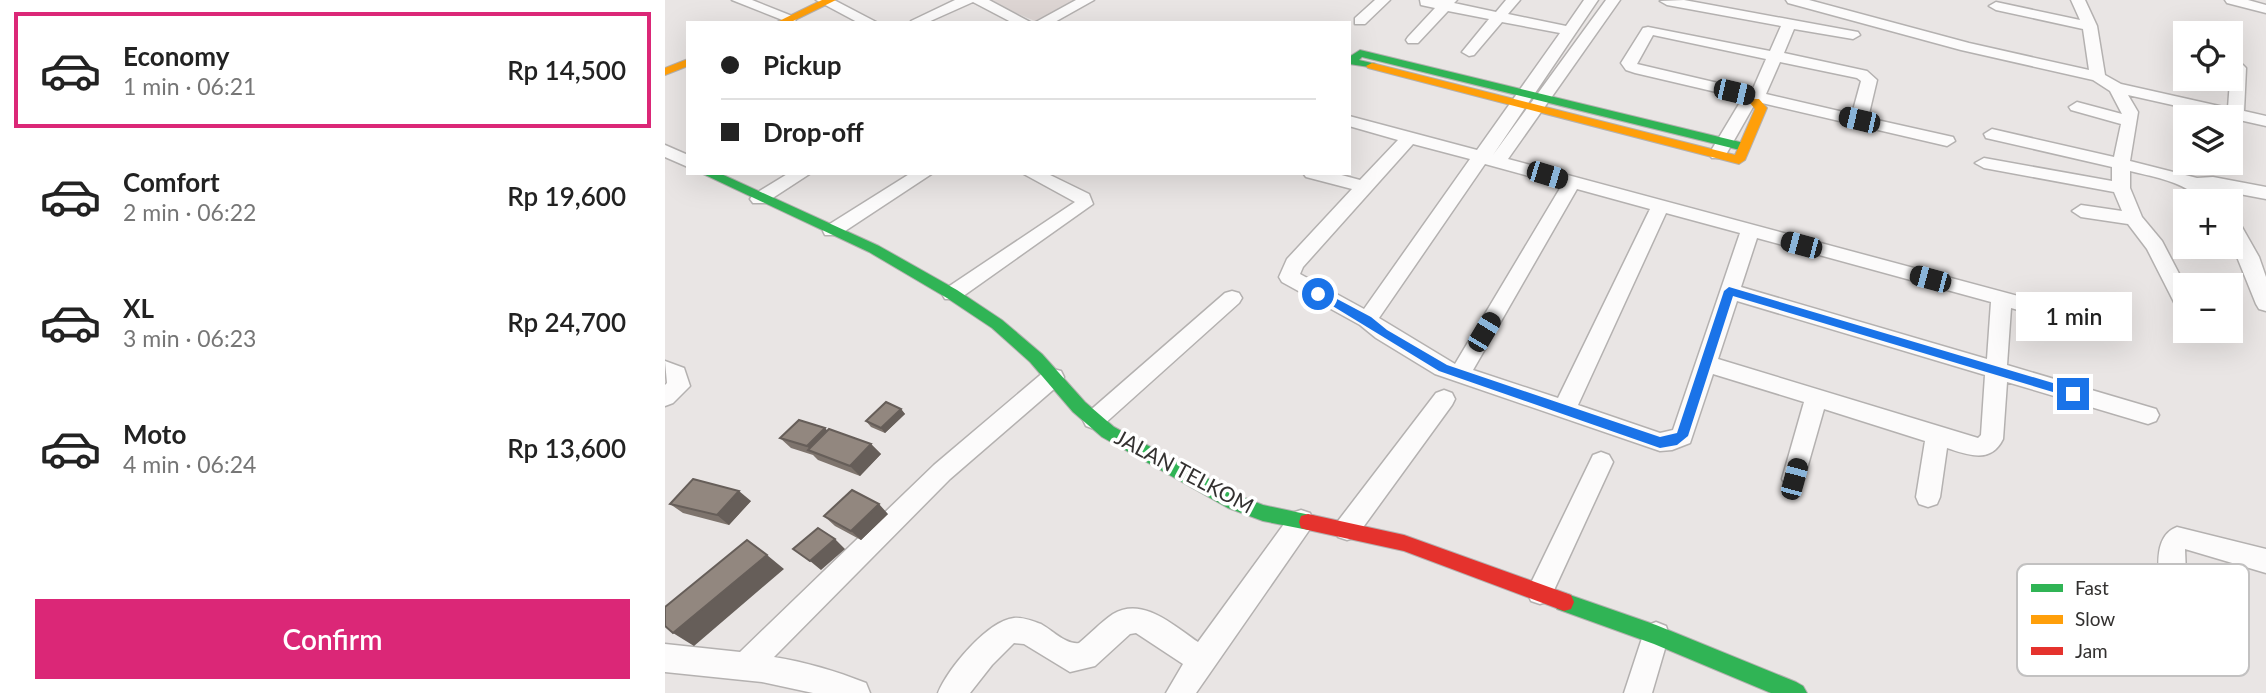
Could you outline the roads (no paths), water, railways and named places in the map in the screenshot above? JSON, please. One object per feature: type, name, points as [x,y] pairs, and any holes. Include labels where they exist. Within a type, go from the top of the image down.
[{"type":"street","points":[[740,0],[785,21],[827,1],[867,21]]},
{"type":"street","points":[[918,21],[967,0]]},
{"type":"street","points":[[978,0],[1021,21]]},
{"type":"street","points":[[1045,21],[1087,0]]},
{"type":"street","points":[[1360,21],[1383,0]]},
{"type":"street","points":[[1469,52],[1513,0]]},
{"type":"street","points":[[1491,158],[1523,98],[1591,0]]},
{"type":"street","points":[[1367,320],[1491,158],[1542,103],[1613,0]]},
{"type":"street","points":[[1793,0],[1966,47],[2098,77],[2116,88],[2192,105]]},
{"type":"street","points":[[2078,0],[2090,26],[2098,77]]},
{"type":"street","points":[[2232,0],[2266,9]]},
{"type":"street","points":[[1667,1],[1853,35]]},
{"type":"street","points":[[1426,2],[1448,3],[1499,17],[1571,31]]},
{"type":"street","points":[[1413,40],[1448,3]]},
{"type":"street","points":[[1996,5],[2090,26]]},
{"type":"street","points":[[1724,143],[1747,104],[1756,99],[1790,22]]},
{"type":"street","points":[[1859,120],[1869,80],[1866,76],[1652,31],[1648,31],[1629,63],[1631,67],[1640,70],[1756,99],[1947,141]]},
{"type":"street","points":[[1523,98],[1351,61],[1360,53],[1542,103],[1724,143],[1746,142]]},
{"type":"street","points":[[665,72],[686,63]]},
{"type":"street","points":[[2116,88],[2130,112],[2121,164],[2121,188],[2134,219],[2155,246],[2173,281]]},
{"type":"street","points":[[1724,143],[1739,160],[1761,107],[1756,99]]},
{"type":"street","points":[[2077,107],[2130,121]]},
{"type":"street","points":[[2243,116],[2266,121]]},
{"type":"street","points":[[1351,122],[2119,330]]},
{"type":"street","points":[[1992,134],[2181,178],[2206,188],[2266,193]]},
{"type":"street","points":[[1409,138],[1294,264],[1289,276],[1367,320],[1415,353],[1459,374],[1660,442],[1672,442],[1682,436],[1750,231]]},
{"type":"street","points":[[665,149],[686,161]]},
{"type":"street","points":[[1984,163],[2121,188]]},
{"type":"street","name":"JALAN TELKOM","points":[[711,175],[874,249],[952,294],[997,324],[1053,377],[1079,407],[1108,432],[1234,502],[1263,513],[1404,543],[1656,635],[1796,693]]},
{"type":"street","points":[[759,199],[799,175]]},
{"type":"street","points":[[832,231],[921,175]]},
{"type":"street","points":[[952,294],[1084,204],[1083,198],[1035,175]]},
{"type":"street","points":[[1319,175],[1364,187]]},
{"type":"street","points":[[1459,374],[1572,183]]},
{"type":"street","points":[[1564,410],[1660,206]]},
{"type":"street","points":[[2081,211],[2134,219]]},
{"type":"street","points":[[2243,246],[2266,304]]},
{"type":"street","points":[[1729,291],[2148,415]]},
{"type":"street","points":[[1094,420],[1233,298]]},
{"type":"street","points":[[1705,363],[1978,448],[1991,439],[2001,299]]},
{"type":"street","points":[[665,369],[677,374],[679,386],[665,397]]},
{"type":"street","points":[[745,665],[942,472],[1053,377]]},
{"type":"street","points":[[1794,479],[1816,398]]},
{"type":"street","points":[[1346,529],[1444,399]]},
{"type":"street","points":[[1928,497],[1937,436]]},
{"type":"street","points":[[1540,592],[1601,462]]},
{"type":"street","points":[[1180,693],[1301,521]]},
{"type":"street","points":[[2173,564],[2172,544],[2178,538],[2266,561]]},
{"type":"street","points":[[952,693],[1003,633],[1017,629],[1070,658],[1085,656],[1123,623],[1136,620],[1150,625],[1201,660]]},
{"type":"street","points":[[1638,693],[1656,635]]},
{"type":"street","points":[[665,658],[745,665],[817,678],[856,693]]}]
